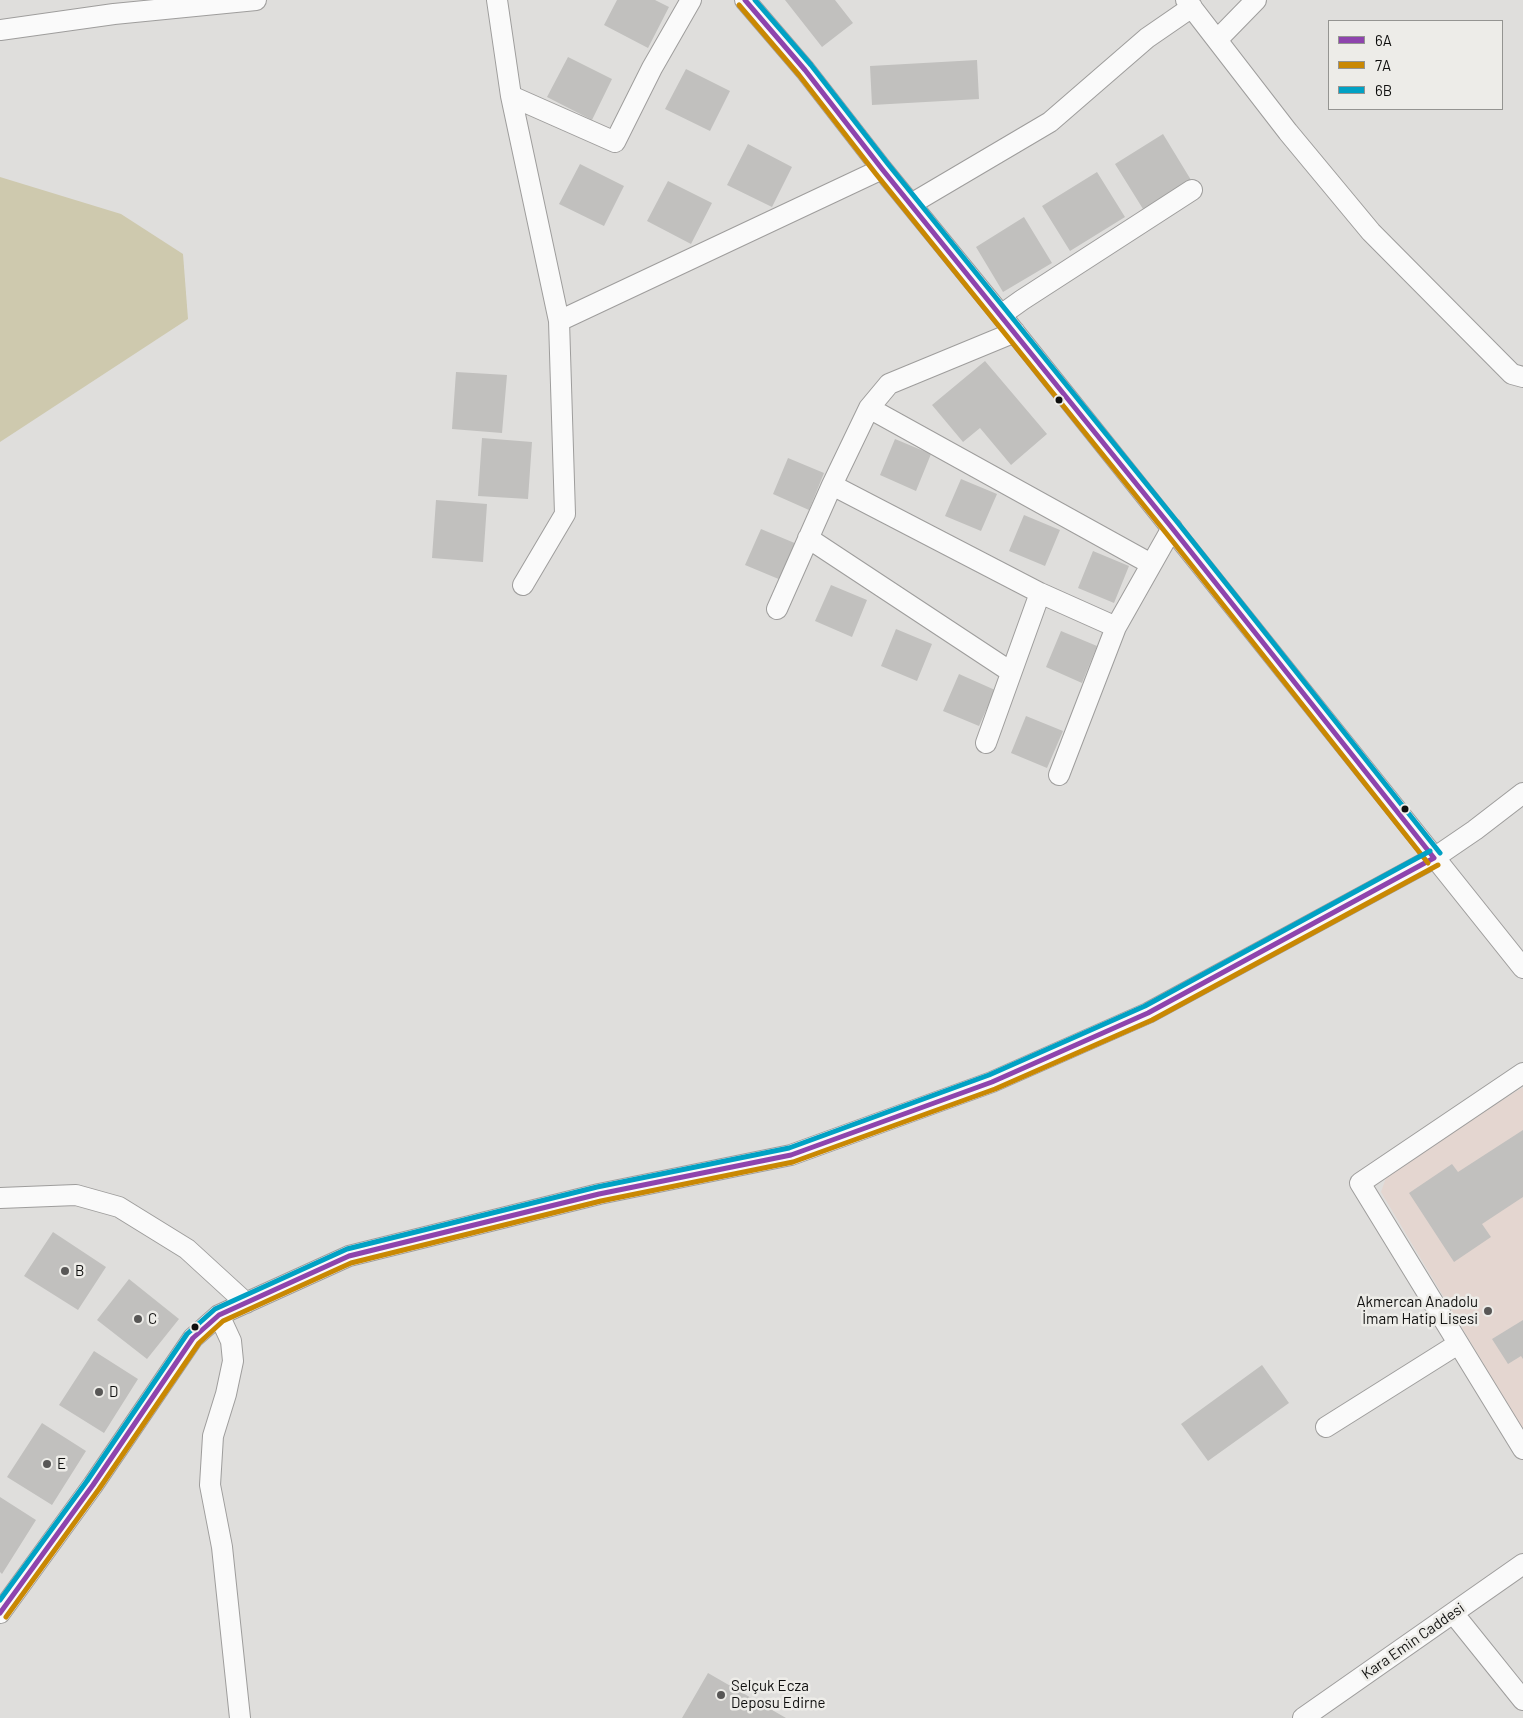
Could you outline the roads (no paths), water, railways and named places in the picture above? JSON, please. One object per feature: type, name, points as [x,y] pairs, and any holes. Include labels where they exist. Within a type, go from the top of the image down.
[{"type":"street","points":[[0,30],[118,7],[256,0]]},
{"type":"street","points":[[497,0],[511,96],[559,321],[565,514],[523,586]]},
{"type":"street","points":[[511,96],[615,142],[652,68],[691,0]]},
{"type":"street","points":[[745,0],[805,70],[882,169],[1172,528],[1523,968]]},
{"type":"street","points":[[1217,40],[1256,0]]},
{"type":"street","points":[[911,204],[1050,122],[1189,3],[1288,132],[1371,232],[1512,374],[1523,377]]},
{"type":"street","points":[[559,321],[882,169]]},
{"type":"street","points":[[1001,315],[1192,190]]},
{"type":"street","points":[[777,609],[832,485],[869,408],[889,384],[1014,332]]},
{"type":"street","points":[[869,408],[1151,564]]},
{"type":"street","points":[[832,485],[1040,593],[1116,627]]},
{"type":"street","points":[[1059,775],[1116,627],[1172,528]]},
{"type":"street","points":[[808,538],[1011,672]]},
{"type":"street","points":[[986,744],[1040,593]]},
{"type":"street","points":[[0,1613],[93,1485],[193,1338],[219,1315],[348,1256],[599,1194],[791,1156],[992,1082],[1148,1013],[1434,858],[1475,830],[1523,793]]},
{"type":"street","points":[[1523,1073],[1360,1183],[1523,1449]]},
{"type":"street","points":[[0,1198],[76,1195],[119,1208],[187,1249],[246,1304]]},
{"type":"street","points":[[219,1315],[231,1341],[233,1361],[226,1394],[213,1436],[210,1485],[222,1547],[240,1718]]},
{"type":"street","points":[[1326,1427],[1458,1344]]},
{"type":"street","name":"Kara Emin Caddesi","points":[[1303,1718],[1523,1564]]},
{"type":"street","points":[[1453,1612],[1523,1700]]},
{"type":"place","name":"B","points":[[65,1271]]},
{"type":"place","name":"Akmercan Anadolu İmam Hatip Lisesi","points":[[1488,1311]]},
{"type":"place","name":"C","points":[[138,1319]]},
{"type":"place","name":"D","points":[[99,1392]]},
{"type":"place","name":"E","points":[[47,1464]]},
{"type":"place","name":"Selçuk Ecza Deposu Edirne","points":[[721,1695]]}]
